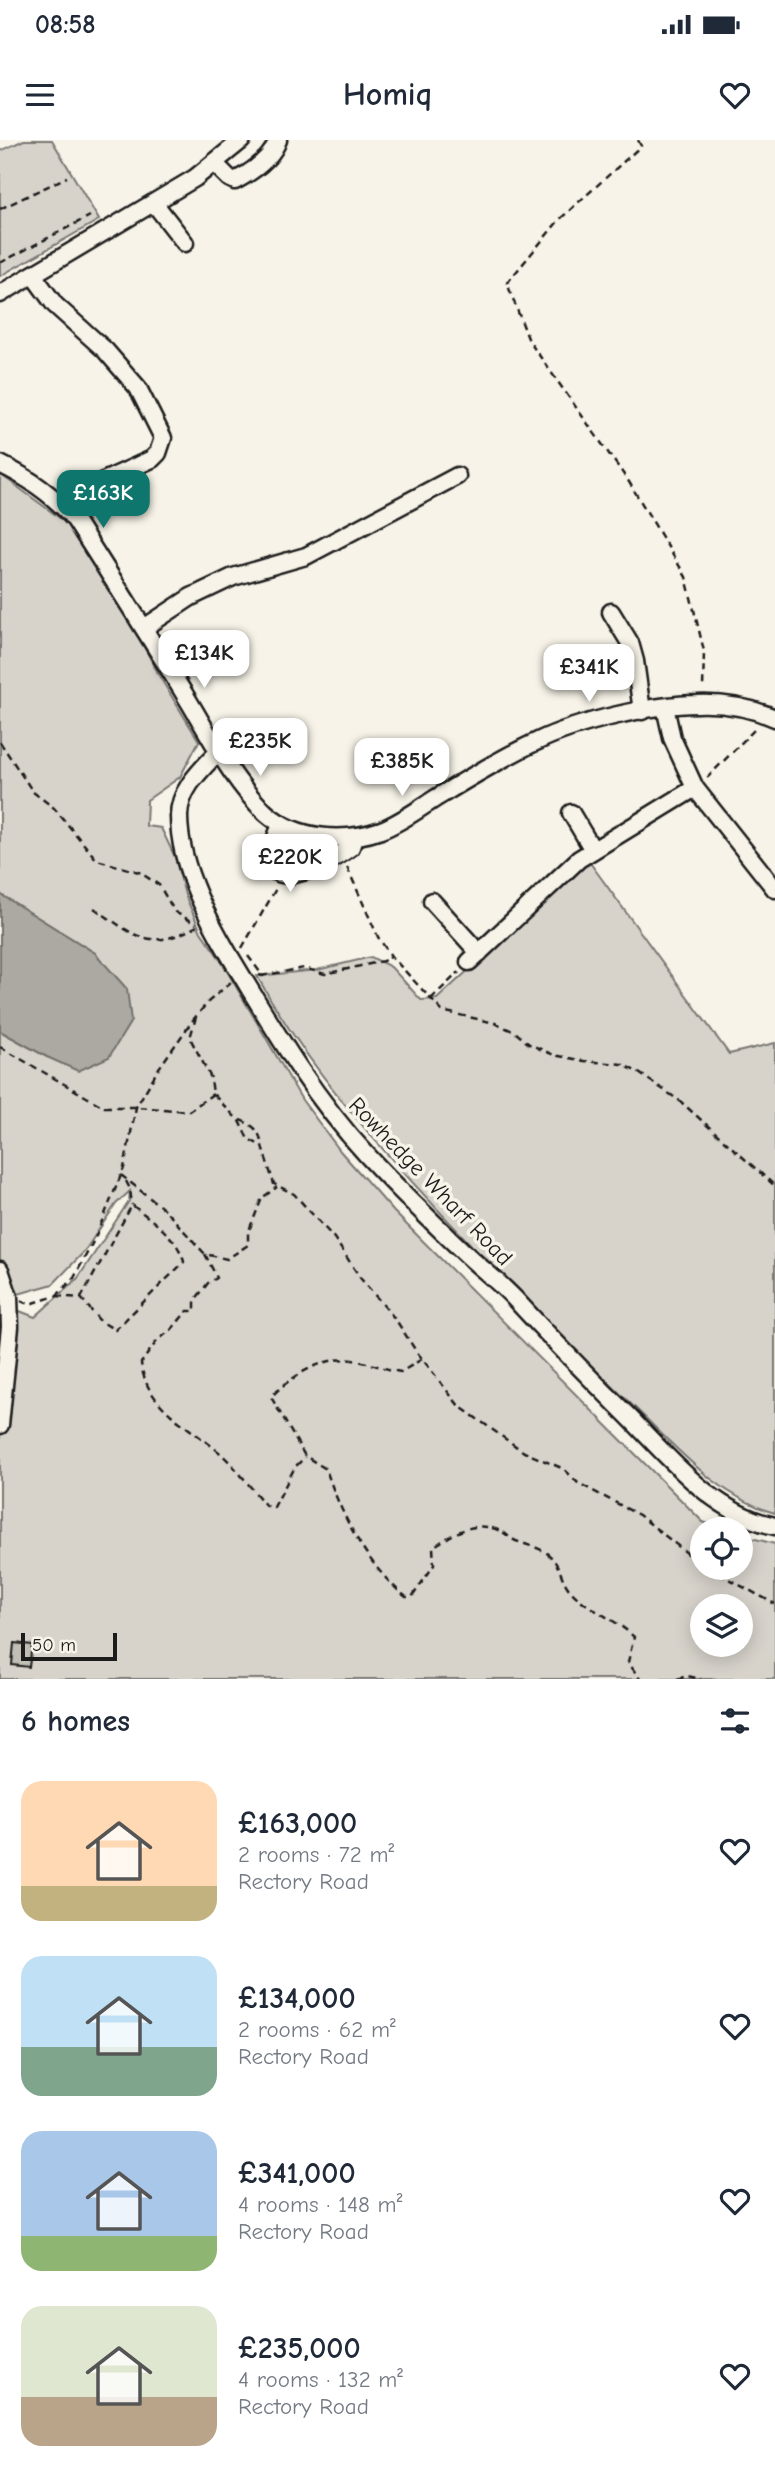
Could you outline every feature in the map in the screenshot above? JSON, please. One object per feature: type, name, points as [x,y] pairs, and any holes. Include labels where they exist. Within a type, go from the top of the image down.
[{"type":"street","points":[[0,294],[195,178],[242,140]]},
{"type":"street","points":[[214,163],[235,181],[248,174],[273,152],[278,140]]},
{"type":"street","points":[[154,203],[185,243]]},
{"type":"street","points":[[33,275],[55,305],[105,350],[138,388],[163,438],[158,453],[152,458],[59,501]]},
{"type":"street","points":[[0,464],[23,475],[59,501],[75,520],[219,751],[250,795],[267,814],[306,834],[328,838],[354,838],[383,829],[538,740],[589,723],[665,707],[702,704],[730,706],[771,716]]},
{"type":"street","points":[[144,628],[191,597],[233,577],[306,556],[457,476]]},
{"type":"street","points":[[611,612],[630,643],[642,711]]},
{"type":"street","points":[[665,707],[672,738],[696,789],[775,889]]},
{"type":"street","name":"Rowhedge Wharf Road","points":[[219,751],[184,792],[178,813],[180,836],[203,923],[243,978],[328,1109],[365,1154],[468,1257],[513,1297],[554,1342],[695,1482],[727,1507],[775,1526]]},
{"type":"street","points":[[432,901],[474,958],[579,859],[696,789]]},
{"type":"street","points":[[571,813],[593,850]]},
{"type":"street","points":[[282,824],[270,853],[271,864],[276,872],[284,875],[293,876],[311,871],[341,855],[351,847],[354,838]]},
{"type":"street","points":[[0,1270],[9,1297],[10,1326],[0,1425]]},
{"type":"path","points":[[638,140],[640,146],[560,219],[507,283],[529,341],[629,482],[686,577],[704,651],[702,704]]},
{"type":"path","points":[[0,209],[67,177]]},
{"type":"path","points":[[0,263],[90,216]]},
{"type":"path","points":[[696,789],[771,716]]},
{"type":"path","points":[[0,742],[33,792],[54,808],[97,860],[139,872],[159,885],[175,912],[203,923]]},
{"type":"path","points":[[341,855],[390,956],[442,1011],[495,1023],[514,1032],[529,1044],[554,1055],[622,1064],[680,1101],[775,1186]]},
{"type":"path","points":[[263,976],[242,948],[284,875]]},
{"type":"path","points":[[94,908],[140,938],[149,940],[172,939],[203,923]]},
{"type":"path","points":[[56,1296],[74,1278],[123,1177],[136,1107],[159,1068],[208,1002],[243,978],[304,968],[325,974],[383,961],[390,956]]},
{"type":"path","points":[[430,1000],[474,958]]},
{"type":"path","points":[[243,978],[263,976]]},
{"type":"path","points":[[196,1017],[190,1038],[211,1078],[213,1094],[237,1118],[248,1139],[262,1146]]},
{"type":"path","points":[[0,1048],[104,1107],[189,1111],[213,1094]]},
{"type":"path","points":[[237,1118],[250,1124],[261,1134],[274,1184],[294,1194],[334,1238],[361,1279],[396,1320],[459,1406],[524,1452],[564,1469],[578,1483],[639,1515],[690,1555]]},
{"type":"path","points":[[82,1298],[132,1205],[130,1189],[123,1177]]},
{"type":"path","points":[[123,1177],[164,1210],[205,1254],[217,1278],[208,1283],[195,1300],[195,1311],[187,1311],[172,1329],[157,1341],[141,1363],[142,1377],[167,1413],[220,1452],[266,1506],[274,1507],[295,1467],[305,1457]]},
{"type":"path","points":[[205,1254],[227,1259],[248,1245],[248,1233],[262,1198],[279,1186]]},
{"type":"path","points":[[9,1297],[30,1304],[56,1296],[82,1298],[99,1320],[115,1330],[184,1262],[182,1253],[162,1229],[132,1205]]},
{"type":"path","points":[[422,1359],[401,1372],[351,1359],[333,1361],[305,1371],[282,1385],[271,1397],[305,1457],[326,1469],[337,1502],[361,1544],[393,1586],[406,1597],[412,1597],[434,1565],[433,1547],[462,1529],[486,1526],[501,1531],[511,1539],[549,1554],[568,1588],[599,1614],[621,1624],[634,1637],[628,1662],[640,1679]]},
{"type":"path","points":[[730,1580],[775,1604]]},
{"type":"path","points":[[677,1679],[687,1676],[701,1679]]},
{"type":"shaded area","points":[[24,140],[52,140],[99,220],[0,276],[0,151]]},
{"type":"shaded area","points":[[0,474],[68,524],[117,595],[161,679],[199,741],[180,777],[147,800],[146,826],[161,828],[175,857],[185,895],[201,932],[220,959],[302,1100],[341,1152],[394,1212],[698,1517],[690,1517],[690,1580],[753,1580],[753,1538],[775,1544],[775,1679],[0,1679],[0,1031],[47,1057],[95,953],[0,894]],"holes":[[[130,1191],[129,1201],[78,1278],[35,1317],[17,1310],[18,1294],[53,1284],[84,1252],[116,1204]]]},
{"type":"shaded area","points":[[588,860],[729,1054],[775,1043],[775,1513],[733,1494],[696,1466],[532,1308],[413,1183],[340,1099],[296,1039],[257,976],[317,970],[371,957],[391,967],[421,1000],[437,999]]},
{"type":"shaded area","points":[[0,894],[95,953],[127,989],[131,1021],[109,1057],[78,1071],[0,1031]]},
{"type":"building","points":[[14,1643],[32,1645],[29,1667],[12,1665]]}]
